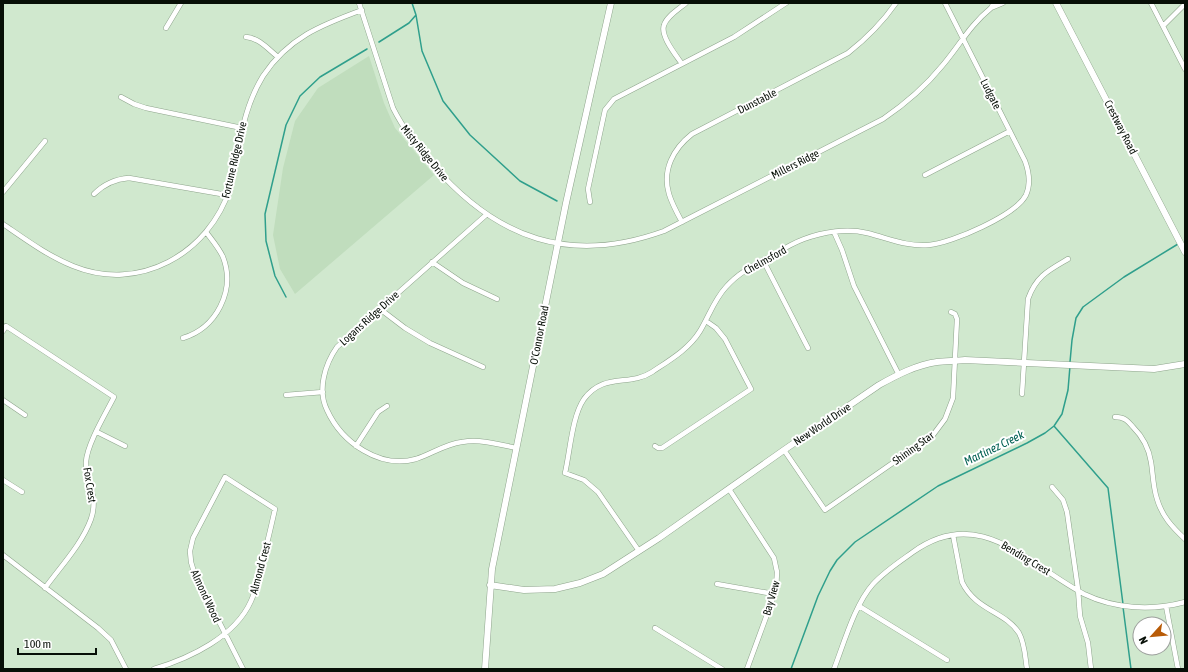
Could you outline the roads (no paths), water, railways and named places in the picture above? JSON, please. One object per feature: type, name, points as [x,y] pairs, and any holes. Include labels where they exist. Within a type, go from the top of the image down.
[{"type":"main road","name":"O'Connor Road","points":[[485,669],[492,569],[567,195],[611,3]]},
{"type":"main road","name":"Crestway Road","points":[[1056,3],[1185,252]]},
{"type":"main road","name":"New World Drive","points":[[490,585],[524,590],[541,590],[570,586],[603,574],[639,551],[879,386],[899,375],[928,364],[955,361],[1154,369],[1185,364]]},
{"type":"street","points":[[166,28],[181,3]]},
{"type":"street","name":"Misty Ridge Drive","points":[[359,3],[394,108],[400,121],[418,147],[459,194],[486,214],[521,233],[538,240],[558,244]]},
{"type":"street","points":[[682,64],[666,41],[663,26],[670,17],[686,3]]},
{"type":"street","points":[[590,202],[588,189],[605,110],[608,104],[614,99],[746,30],[786,3]]},
{"type":"street","name":"Dunstable","points":[[682,222],[670,199],[667,177],[670,161],[675,150],[683,141],[692,134],[848,53],[863,42],[876,29],[886,18],[896,3]]},
{"type":"street","name":"Ludgate","points":[[944,3],[1027,167],[1028,188]]},
{"type":"street","name":"Millers Ridge","points":[[991,8],[994,3]]},
{"type":"street","name":"Millers Ridge","points":[[558,244],[582,246],[606,245],[644,239],[682,222],[883,119],[913,97],[930,80],[944,64],[962,38],[984,14],[991,8],[1003,3]]},
{"type":"street","points":[[1151,3],[1185,69]]},
{"type":"street","points":[[1163,26],[1185,4]]},
{"type":"street","name":"Fortune Ridge Drive","points":[[3,224],[62,262],[85,270],[108,274],[136,273],[161,266],[184,253],[206,232],[218,215],[228,195],[247,107],[267,70],[287,48],[308,32],[323,24],[362,10]]},
{"type":"street","points":[[246,37],[253,37],[278,57]]},
{"type":"street","points":[[628,85],[631,90]]},
{"type":"street","points":[[121,96],[134,104],[146,108],[242,128]]},
{"type":"street","points":[[926,175],[1010,131]]},
{"type":"street","points":[[3,192],[45,141]]},
{"type":"street","points":[[94,194],[109,183],[118,179],[128,178],[228,195]]},
{"type":"street","name":"Chelmsford","points":[[639,551],[598,492],[584,480],[565,473],[577,413],[583,400],[589,393],[596,387],[605,383],[640,377],[650,373],[683,351],[700,330],[713,305],[726,287],[742,272],[803,239],[834,232],[853,231],[909,244],[930,245],[944,242],[967,234],[1014,209],[1021,202],[1028,188]]},
{"type":"street","name":"Logans Ridge Drive","points":[[486,214],[342,341],[333,352],[325,370],[323,392],[326,407],[332,420],[345,436],[356,446],[374,456],[394,461],[417,458],[444,446],[461,442],[479,441],[516,448]]},
{"type":"street","points":[[183,338],[201,330],[214,317],[226,294],[227,275],[225,263],[217,246],[206,232]]},
{"type":"street","points":[[834,232],[842,250],[854,286],[899,375]]},
{"type":"street","points":[[1022,394],[1027,308],[1031,290],[1036,282],[1045,273],[1068,259]]},
{"type":"street","points":[[763,260],[808,348]]},
{"type":"street","points":[[432,262],[463,283],[497,299]]},
{"type":"street","points":[[380,308],[405,328],[430,343],[483,367]]},
{"type":"street","name":"Shining Star","points":[[784,450],[825,510],[927,439],[937,430],[945,419],[951,406],[954,391],[957,319],[955,314],[951,312]]},
{"type":"street","points":[[655,446],[662,448],[751,389],[725,339],[716,328],[706,320]]},
{"type":"street","name":"Fox Crest","points":[[4,328],[114,397],[88,452],[86,461],[94,495],[92,518],[80,541],[45,588]]},
{"type":"street","points":[[286,395],[323,392]]},
{"type":"street","points":[[3,400],[25,415]]},
{"type":"street","points":[[356,446],[378,412],[387,406]]},
{"type":"street","points":[[1115,416],[1127,420],[1142,437],[1151,460],[1156,497],[1162,512],[1170,524],[1185,539]]},
{"type":"street","points":[[97,432],[125,446]]},
{"type":"street","name":"Almond Crest","points":[[154,669],[173,662],[212,643],[225,634],[236,624],[251,601],[257,585],[275,509],[225,477]]},
{"type":"street","name":"Almond Wood","points":[[225,477],[194,538],[190,551],[191,562],[194,572],[243,669]]},
{"type":"street","points":[[3,480],[22,492]]},
{"type":"street","points":[[1052,487],[1063,500],[1067,512],[1078,589],[1080,616],[1088,643],[1091,669]]},
{"type":"street","name":"Bay View","points":[[729,489],[774,558],[778,578],[774,594],[747,669]]},
{"type":"street","points":[[953,535],[964,587],[978,603],[1009,622],[1016,629],[1022,642],[1027,669]]},
{"type":"street","name":"Bending Crest","points":[[836,668],[859,606],[872,585],[895,565],[933,540],[953,535],[976,535],[987,537],[1004,544],[1097,599],[1131,607],[1166,606],[1185,602]]},
{"type":"street","points":[[3,555],[111,640],[126,669]]},
{"type":"street","points":[[717,584],[774,594]]},
{"type":"street","points":[[859,606],[947,660]]},
{"type":"street","points":[[1166,606],[1178,669]]},
{"type":"street","points":[[655,628],[722,669]]},
{"type":"waterway","points":[[412,3],[416,15],[422,51],[443,101],[470,135],[520,181],[557,201]]},
{"type":"waterway","points":[[379,42],[409,23],[416,15]]},
{"type":"waterway","points":[[286,297],[275,276],[266,241],[265,214],[286,125],[300,96],[320,77],[367,49]]},
{"type":"waterway","name":"Martinez Creek","points":[[1070,362],[1076,318],[1083,307],[1124,277],[1178,244]]},
{"type":"waterway","name":"Martinez Creek","points":[[791,669],[818,596],[837,560],[855,542],[938,486],[1027,443],[1054,426],[1062,414],[1068,390],[1070,366]]},
{"type":"waterway","points":[[1054,426],[1108,488],[1123,604]]},
{"type":"waterway","points":[[1123,607],[1131,669]]}]
